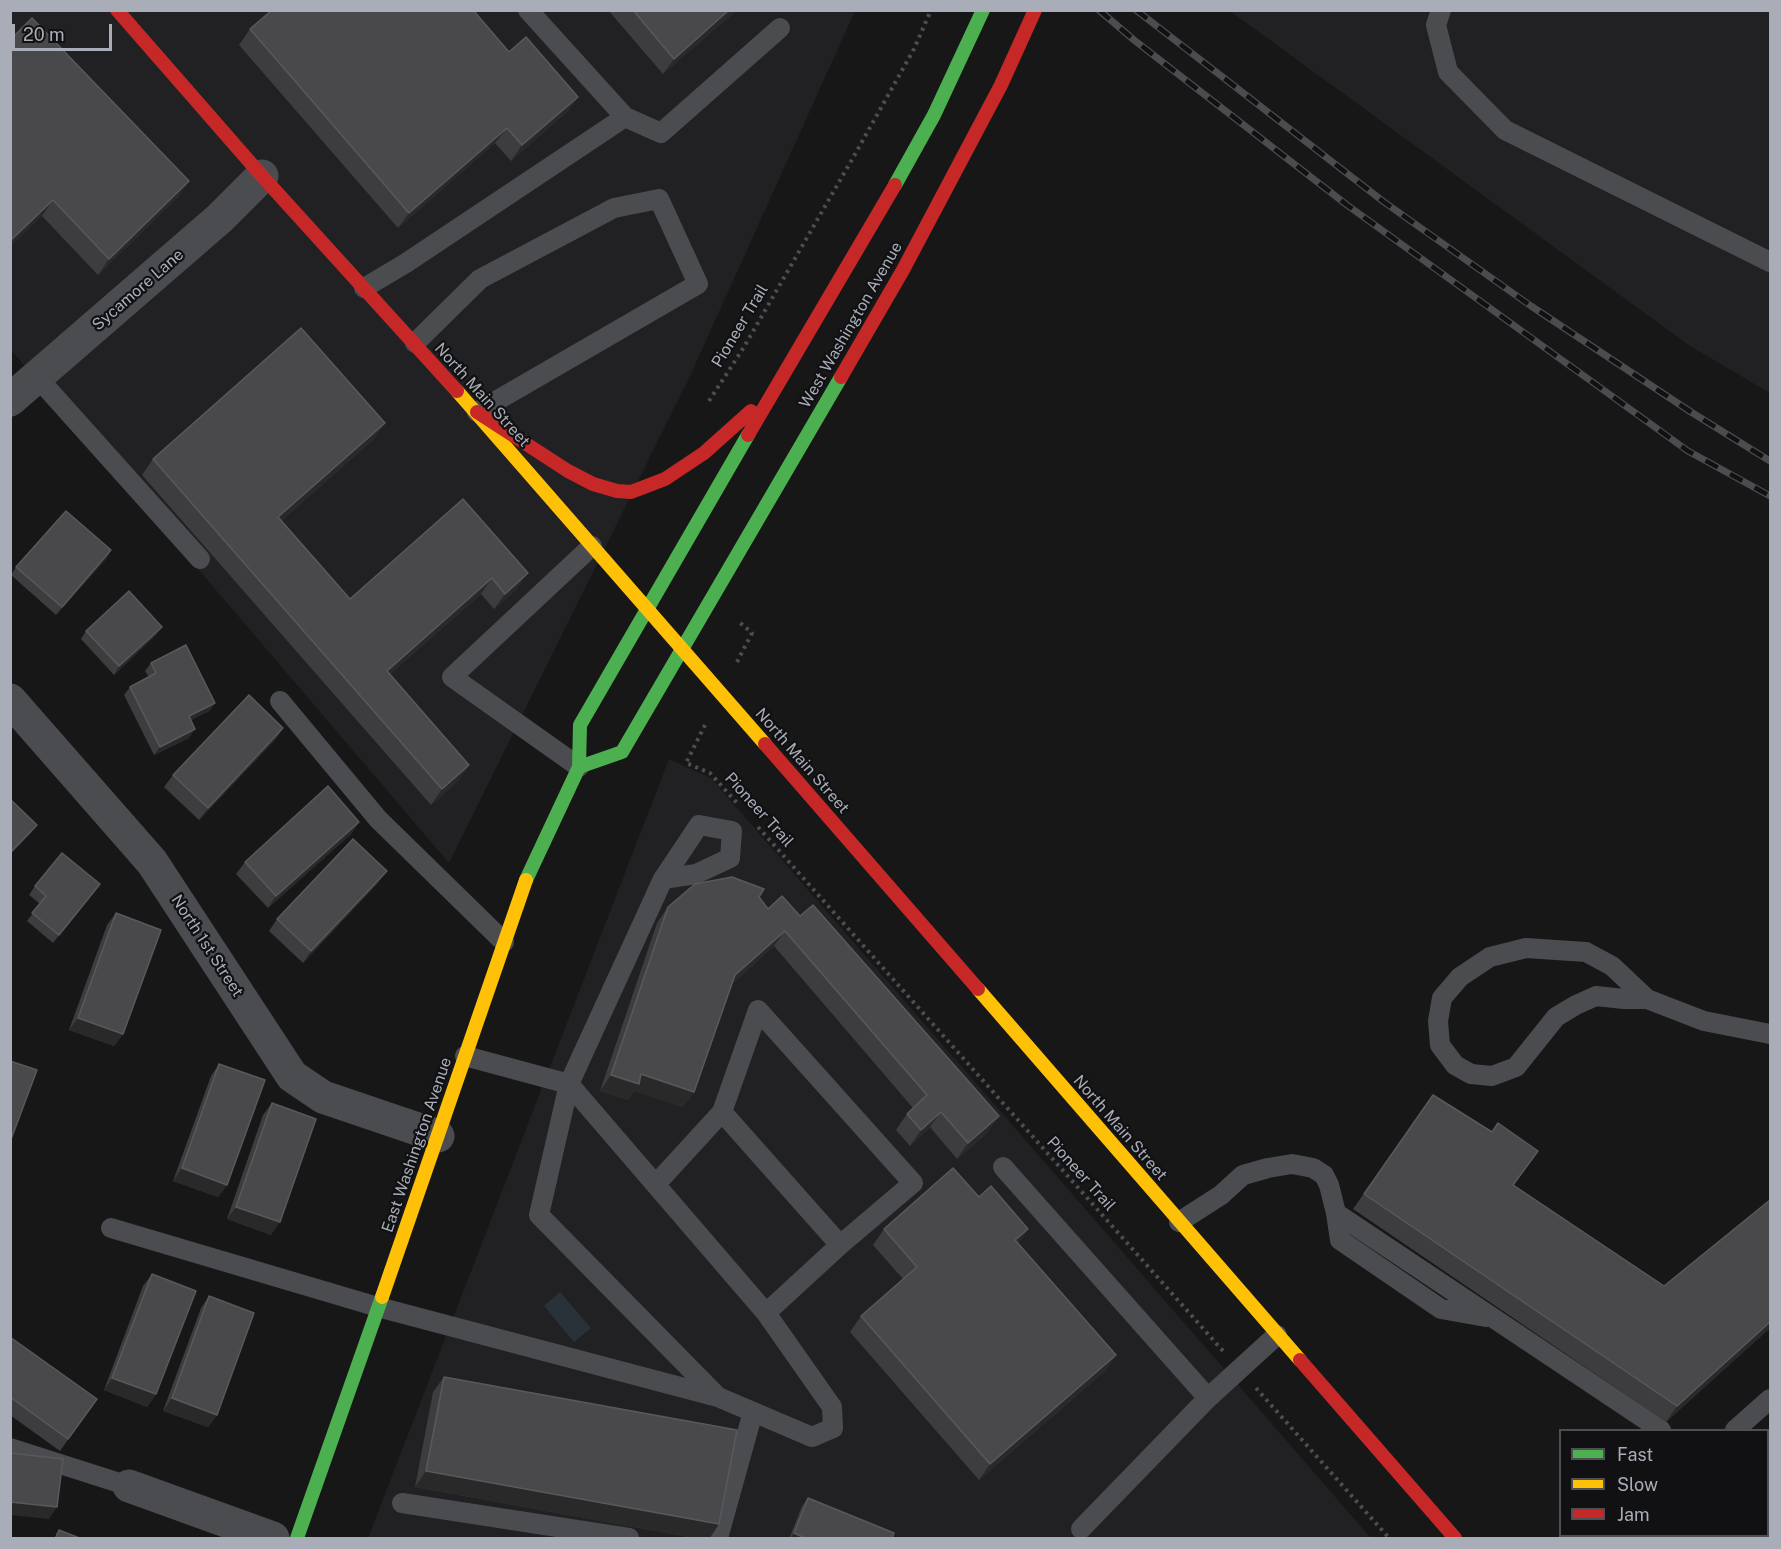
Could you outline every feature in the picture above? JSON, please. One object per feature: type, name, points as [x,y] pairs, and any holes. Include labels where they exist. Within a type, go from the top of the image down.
[{"type":"main road","name":"West Washington Avenue","points":[[646,608],[881,211],[923,134],[983,10]]},
{"type":"main road","name":"West Washington Avenue","points":[[682,650],[903,270],[1000,85],[1035,10]]},
{"type":"main road","name":"North Main Street","points":[[125,13],[262,176],[477,412],[1455,1539]]},
{"type":"main road","points":[[477,412],[568,471],[601,486],[631,492],[665,479],[704,453],[775,390]]},
{"type":"main road","name":"East Washington Avenue","points":[[297,1539],[530,868],[579,767],[580,725],[646,608]]},
{"type":"main road","points":[[579,767],[622,752],[682,650]]},
{"type":"street","name":"Sycamore Lane","points":[[10,400],[220,218],[262,176]]},
{"type":"street","name":"North 1st Street","points":[[10,700],[152,862],[292,1076],[323,1097],[438,1136]]},
{"type":"street","points":[[129,1486],[273,1539]]},
{"type":"lane","points":[[528,10],[625,117],[661,133],[780,28]]},
{"type":"lane","points":[[1441,10],[1436,25],[1448,72],[1504,130],[1770,262]]},
{"type":"lane","points":[[364,288],[625,117]]},
{"type":"lane","points":[[414,343],[480,279],[614,208],[659,199],[698,284],[477,412]]},
{"type":"lane","points":[[37,377],[200,559]]},
{"type":"lane","points":[[579,767],[452,677],[592,546]]},
{"type":"lane","points":[[280,701],[378,819],[504,942]]},
{"type":"lane","points":[[663,879],[569,1084],[539,1215],[718,1397]]},
{"type":"lane","points":[[1647,999],[1612,966],[1586,952],[1526,948],[1490,957],[1460,977],[1442,998],[1438,1021],[1440,1045],[1455,1065],[1471,1074],[1492,1076],[1516,1067],[1556,1017],[1596,996],[1647,999],[1704,1021],[1770,1034]]},
{"type":"lane","points":[[656,1184],[722,1112],[758,1010],[912,1182],[766,1313]]},
{"type":"lane","points":[[111,1228],[378,1307],[718,1397],[812,1437],[833,1428],[832,1407],[766,1313],[569,1084],[465,1056]]},
{"type":"lane","points":[[722,1112],[840,1245]]},
{"type":"lane","points":[[1179,1222],[1221,1195],[1243,1175],[1292,1164],[1313,1168],[1324,1175],[1336,1213],[1658,1429]]},
{"type":"lane","points":[[1004,1167],[1208,1398]]},
{"type":"lane","points":[[1081,1529],[1208,1398],[1277,1335]]},
{"type":"lane","points":[[1737,1429],[1770,1399]]},
{"type":"lane","points":[[718,1539],[753,1412]]},
{"type":"lane","points":[[10,1448],[129,1486]]},
{"type":"lane","points":[[402,1503],[629,1539]]},
{"type":"path","name":"Pioneer Trail","points":[[706,406],[744,347],[848,166],[914,49],[931,10]]},
{"type":"path","name":"Pioneer Trail","points":[[712,598],[752,633],[720,692],[686,763],[710,773],[740,806]]},
{"type":"path","name":"Pioneer Trail","points":[[755,823],[1389,1539]]},
{"type":"shaded area","points":[[10,11],[855,11],[690,376],[449,863],[11,350]]},
{"type":"shaded area","points":[[1230,11],[1770,11],[1770,393],[1690,346]]},
{"type":"shaded area","points":[[669,759],[711,778],[1371,1538],[368,1538]]},
{"type":"shaded area","points":[[560,1292],[591,1328],[574,1342],[544,1306]]},
{"type":"building","points":[[272,10],[473,10],[509,52],[526,37],[578,97],[522,145],[507,128],[409,213],[250,29]]},
{"type":"building","points":[[633,10],[729,10],[674,59]]},
{"type":"building","points":[[32,18],[189,181],[109,259],[53,200],[10,241],[10,40]]},
{"type":"building","points":[[301,328],[385,423],[278,517],[350,599],[463,499],[528,573],[505,594],[492,578],[387,671],[469,765],[442,789],[153,459]]},
{"type":"building","points":[[66,511],[111,550],[62,607],[16,567]]},
{"type":"building","points":[[129,591],[162,627],[119,666],[86,631]]},
{"type":"building","points":[[186,645],[215,703],[189,716],[195,729],[160,747],[130,687],[156,673],[151,663]]},
{"type":"building","points":[[249,695],[283,728],[208,808],[173,775]]},
{"type":"building","points":[[328,786],[359,822],[276,896],[245,862]]},
{"type":"building","points":[[10,799],[37,825],[10,853]]},
{"type":"building","points":[[353,839],[387,871],[311,951],[277,919]]},
{"type":"building","points":[[62,853],[100,884],[59,935],[32,913],[46,896],[35,886]]},
{"type":"building","points":[[732,877],[764,889],[759,897],[768,909],[782,896],[800,916],[813,905],[999,1116],[968,1143],[941,1112],[921,1130],[907,1114],[927,1095],[785,931],[735,975],[694,1092],[641,1074],[639,1084],[611,1075],[668,907],[695,884]]},
{"type":"building","points":[[116,913],[161,930],[123,1034],[78,1018]]},
{"type":"building","points":[[10,1061],[37,1070],[10,1142]]},
{"type":"building","points":[[219,1064],[265,1080],[227,1185],[182,1168]]},
{"type":"building","points":[[1433,1095],[1492,1132],[1498,1123],[1538,1151],[1513,1185],[1664,1286],[1770,1200],[1770,1322],[1677,1406],[1364,1194]]},
{"type":"building","points":[[272,1103],[316,1119],[280,1222],[236,1207]]},
{"type":"building","points":[[953,1168],[979,1197],[991,1186],[1028,1229],[1015,1240],[1116,1355],[990,1464],[861,1316],[917,1267],[884,1229]]},
{"type":"building","points":[[152,1274],[196,1291],[156,1394],[112,1378]]},
{"type":"building","points":[[209,1296],[254,1313],[217,1415],[172,1398]]},
{"type":"building","points":[[10,1337],[97,1399],[68,1439],[10,1397]]},
{"type":"building","points":[[444,1377],[737,1430],[719,1524],[426,1471]]},
{"type":"building","points":[[10,1453],[63,1459],[57,1507],[10,1502]]},
{"type":"building","points":[[808,1498],[894,1533],[892,1539],[807,1539],[794,1533]]},
{"type":"building","points":[[59,1530],[82,1539],[55,1539]]},
{"type":"railway","points":[[1099,10],[1134,40],[1347,205],[1688,451],[1770,496]]},
{"type":"railway","points":[[1136,10],[1384,202],[1531,306],[1691,412],[1770,461]]},
{"type":"traffic: fast","points":[[895,185],[934,115],[983,10]]},
{"type":"traffic: fast","points":[[579,767],[622,752],[841,377]]},
{"type":"traffic: fast","points":[[526,880],[579,767],[580,725],[748,435]]},
{"type":"traffic: fast","points":[[297,1538],[382,1297]]},
{"type":"traffic: slow","points":[[457,391],[765,744]]},
{"type":"traffic: slow","points":[[382,1297],[526,880]]},
{"type":"traffic: slow","points":[[978,989],[1300,1360]]},
{"type":"traffic: jam","points":[[117,10],[262,176],[457,391]]},
{"type":"traffic: jam","points":[[841,377],[903,270],[1001,85],[1035,10]]},
{"type":"traffic: jam","points":[[748,435],[895,185]]},
{"type":"traffic: jam","points":[[477,412],[568,471],[593,484],[617,491],[631,492],[665,479],[704,453],[751,411]]},
{"type":"traffic: jam","points":[[765,744],[978,989]]},
{"type":"traffic: jam","points":[[1300,1360],[1455,1538]]}]
